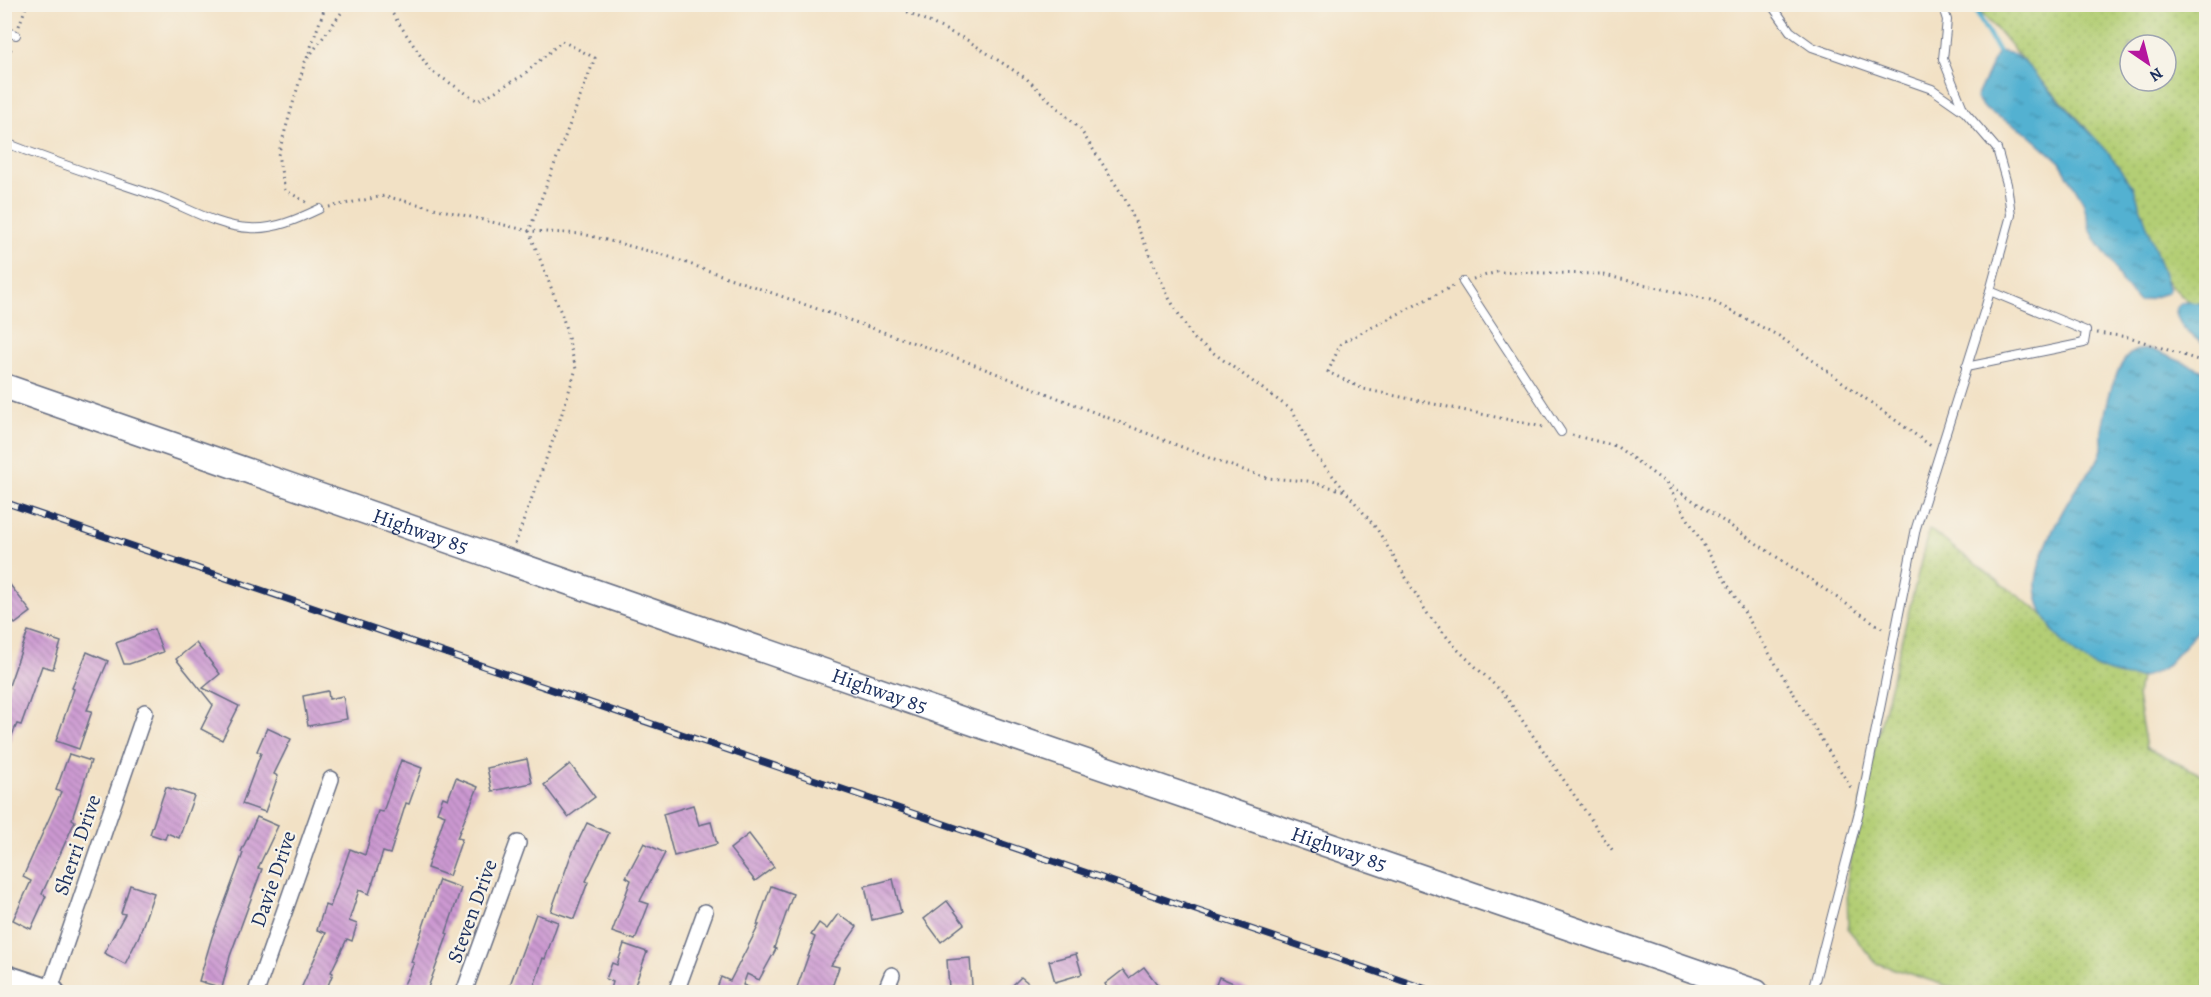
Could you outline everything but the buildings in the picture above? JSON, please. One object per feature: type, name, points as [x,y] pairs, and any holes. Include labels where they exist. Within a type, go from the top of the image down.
[{"type":"main road","name":"Highway 85","points":[[4,386],[1756,993]]},
{"type":"street","name":"Sherri Drive","points":[[50,992],[145,712]]},
{"type":"street","name":"Davie Drive","points":[[256,993],[331,779]]},
{"type":"street","name":"Steven Drive","points":[[464,993],[518,843]]},
{"type":"street","points":[[675,993],[705,912]]},
{"type":"street","points":[[885,993],[892,975]]},
{"type":"street","points":[[4,976],[50,992]]},
{"type":"lane","points":[[1771,4],[1790,31],[1812,47],[1932,88],[1965,112],[1997,149],[2007,183],[2011,215],[1990,291],[1916,528],[1861,804],[1812,993]]},
{"type":"lane","points":[[1941,4],[1947,20],[1943,59],[1965,112]]},
{"type":"lane","points":[[4,31],[16,35]]},
{"type":"lane","points":[[4,142],[56,164],[160,198],[235,226],[270,227],[319,209]]},
{"type":"lane","points":[[1463,282],[1561,432]]},
{"type":"lane","points":[[1966,367],[2084,343],[2086,331],[1990,291]]},
{"type":"path","points":[[326,4],[305,62],[278,155],[285,190],[319,209],[384,196],[529,231],[583,234],[664,255],[960,359],[1216,461],[1267,478],[1307,482],[1345,491]]},
{"type":"path","points":[[305,62],[344,9],[352,4]]},
{"type":"path","points":[[386,4],[430,70],[478,102],[522,76],[562,41],[595,58],[529,231],[563,318],[576,369],[557,429],[508,561]]},
{"type":"path","points":[[891,4],[967,40],[1027,79],[1080,129],[1125,199],[1169,298],[1193,338],[1293,411],[1313,452],[1377,529],[1427,613],[1457,649],[1504,694],[1614,851]]},
{"type":"path","points":[[1894,636],[1666,483],[1616,446],[1542,426],[1363,389],[1328,372],[1341,343],[1449,287],[1497,272],[1600,274],[1710,300],[1779,336],[1940,452]]},
{"type":"path","points":[[2086,331],[2129,337],[2198,360],[2206,365]]},
{"type":"path","points":[[1666,483],[1861,804]]},
{"type":"green space","points":[[1973,5],[2206,5],[2206,304],[2188,302],[2166,280],[2156,254],[2084,125]]},
{"type":"green space","points":[[1929,529],[2045,616],[2052,630],[2124,676],[2140,677],[2137,696],[2146,748],[2206,777],[2206,992],[1966,992],[1876,963],[1848,929],[1847,881],[1861,804]]},
{"type":"water","points":[[1998,51],[2014,54],[2025,63],[2108,152],[2134,188],[2169,290],[2167,293],[2139,302],[2122,283],[2111,261],[2097,242],[2090,229],[2083,201],[2060,162],[2025,131],[1986,110],[1976,98]]},
{"type":"water","points":[[2181,303],[2206,304],[2206,346],[2186,330],[2179,320],[2176,308]]},
{"type":"water","points":[[2151,349],[2206,372],[2208,607],[2206,617],[2166,666],[2143,677],[2122,676],[2105,671],[2088,662],[2058,637],[2039,604],[2036,587],[2037,575],[2045,548],[2059,519],[2073,493],[2101,454],[2105,412],[2121,366],[2133,352]]},
{"type":"waterway","points":[[1972,4],[1998,51]]},
{"type":"railway","points":[[4,502],[1435,992]]}]
